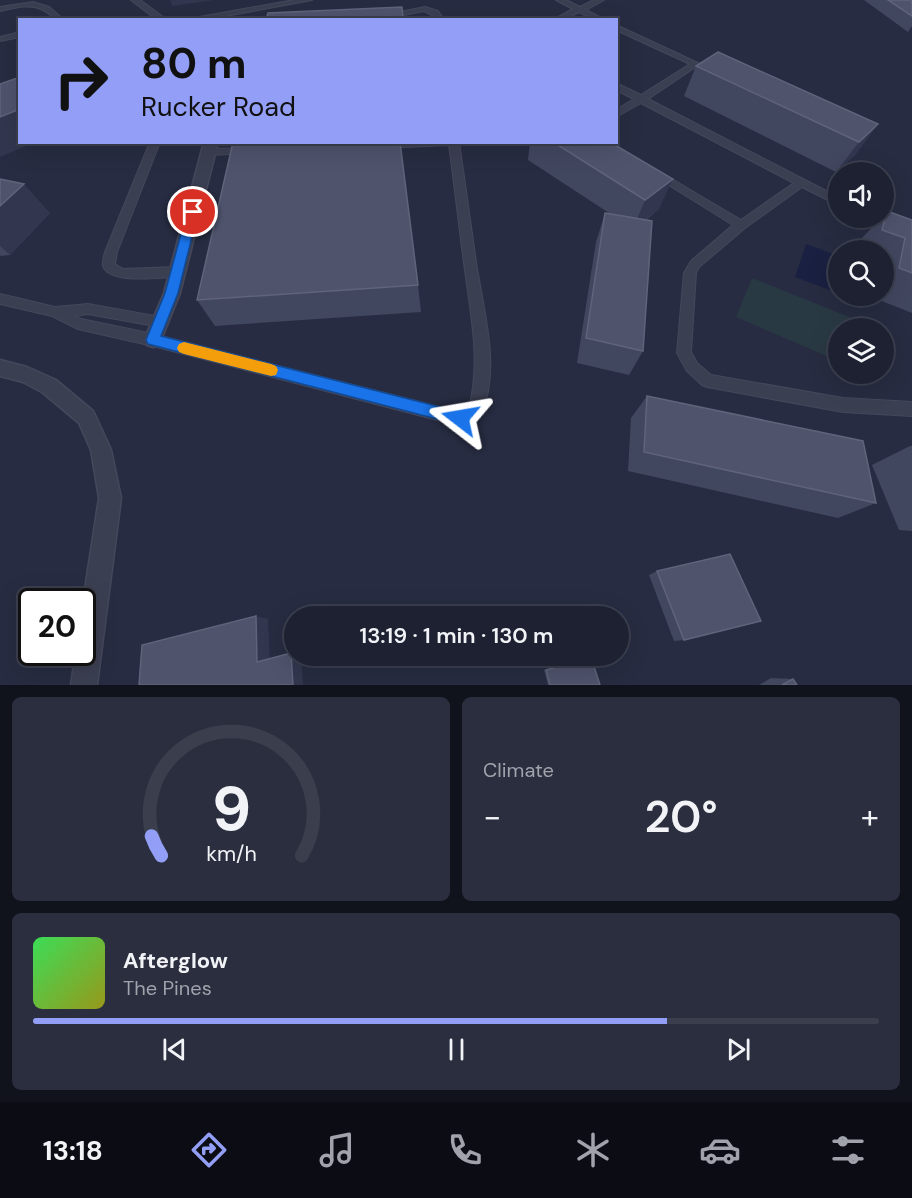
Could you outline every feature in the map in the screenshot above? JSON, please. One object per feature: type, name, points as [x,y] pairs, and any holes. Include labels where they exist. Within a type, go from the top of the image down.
[{"type":"street","points":[[153,340],[177,272],[210,147]]},
{"type":"street","points":[[0,368],[27,375],[49,386],[86,417],[102,450],[110,498],[84,685]]},
{"type":"lane","points":[[135,0],[160,18]]},
{"type":"lane","points":[[199,18],[308,0]]},
{"type":"lane","points":[[560,0],[597,18]]},
{"type":"lane","points":[[561,18],[600,0]]},
{"type":"lane","points":[[0,9],[15,4],[45,5],[58,18]]},
{"type":"lane","points":[[374,18],[425,9],[435,13],[439,18]]},
{"type":"lane","points":[[618,28],[696,64],[618,113]]},
{"type":"lane","points":[[0,39],[18,34]]},
{"type":"lane","points":[[618,87],[828,196]]},
{"type":"lane","points":[[154,144],[111,252],[109,266],[121,274],[177,272]]},
{"type":"lane","points":[[370,146],[411,144]]},
{"type":"lane","points":[[0,299],[55,312],[78,324],[153,340],[460,418],[475,412],[482,381],[481,339],[452,144]]},
{"type":"lane","points":[[210,147],[254,151]]},
{"type":"lane","points":[[642,166],[741,225]]},
{"type":"lane","points":[[802,182],[741,225],[695,264],[690,273],[684,353],[692,367],[707,381],[843,405],[912,409]]},
{"type":"lane","points":[[894,221],[912,224]]},
{"type":"lane","points":[[55,312],[88,309],[160,321]]},
{"type":"shaded area","points":[[752,278],[852,318],[828,318],[828,357],[736,317]]},
{"type":"water","points":[[806,244],[828,252],[828,289],[795,277]]},
{"type":"building","points":[[888,0],[911,0],[912,16]]},
{"type":"building","points":[[402,7],[403,18],[267,18],[268,13]]},
{"type":"building","points":[[718,52],[878,124],[859,142],[696,66]]},
{"type":"building","points":[[18,78],[18,110],[0,117],[0,84]]},
{"type":"building","points":[[233,144],[400,144],[418,285],[197,300]]},
{"type":"building","points":[[556,144],[613,144],[673,179],[645,200]]},
{"type":"building","points":[[0,179],[24,184],[0,206]]},
{"type":"building","points":[[605,213],[652,221],[643,351],[586,338]]},
{"type":"building","points":[[894,214],[912,220],[912,273],[899,268],[905,238],[882,230],[883,228],[894,228]]},
{"type":"building","points":[[647,396],[863,441],[876,503],[644,452]]},
{"type":"building","points":[[730,554],[761,621],[684,640],[657,571]]},
{"type":"building","points":[[256,616],[257,662],[284,655],[284,666],[292,666],[293,685],[139,685],[142,645]]},
{"type":"building","points":[[560,666],[594,666],[600,685],[550,685],[546,670]]},
{"type":"building","points":[[793,679],[797,685],[782,685]]},
{"type":"slow traffic","points":[[184,348],[271,370]]},
{"type":"route","points":[[193,212],[171,293],[153,340],[460,418]]}]
